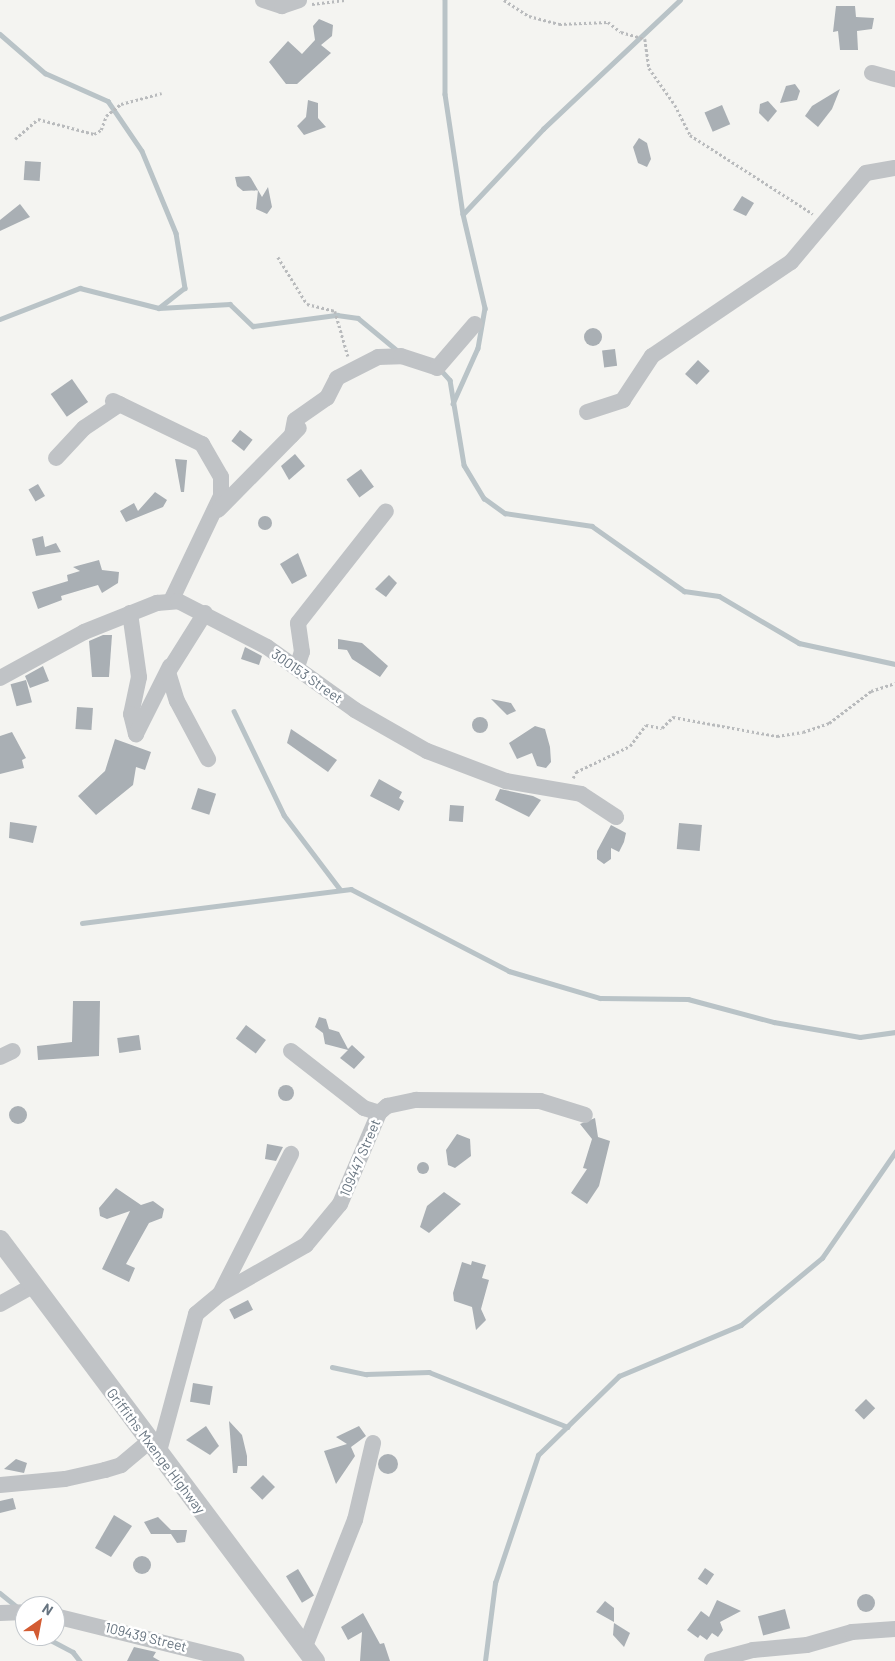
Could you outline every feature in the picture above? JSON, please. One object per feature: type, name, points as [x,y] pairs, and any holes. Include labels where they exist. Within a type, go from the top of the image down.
[{"type":"street","points":[[263,0],[282,6],[298,1]]},
{"type":"street","points":[[872,73],[895,79]]},
{"type":"street","points":[[587,412],[623,400],[652,356],[728,302],[779,273],[837,211],[866,173],[895,168]]},
{"type":"street","points":[[212,517],[296,431],[295,420],[327,398],[337,378],[371,361],[398,356],[436,368],[475,324]]},
{"type":"street","points":[[0,678],[130,613],[171,601],[212,517],[223,487],[214,458],[192,438],[116,403],[84,428],[56,458]]},
{"type":"street","points":[[297,667],[302,652],[298,623],[386,511]]},
{"type":"street","name":"300153 Street","points":[[171,601],[205,613],[297,667],[382,727],[427,751],[506,781],[568,790],[591,798],[616,817]]},
{"type":"street","points":[[130,613],[138,677],[131,714],[136,734],[170,666],[205,613]]},
{"type":"street","points":[[170,666],[177,701],[208,759]]},
{"type":"street","points":[[291,1051],[364,1108],[380,1113]]},
{"type":"street","name":"109447 Street","points":[[153,1448],[196,1314],[220,1294],[306,1245],[340,1204],[380,1113],[394,1104],[416,1100],[531,1101],[585,1115]]},
{"type":"street","points":[[220,1294],[291,1154]]},
{"type":"street","name":"Griffiths Mxenge Highway","points":[[0,1240],[32,1286],[311,1657]]},
{"type":"street","points":[[0,1304],[32,1286]]},
{"type":"street","points":[[311,1657],[355,1520],[373,1443]]},
{"type":"street","points":[[0,1485],[65,1479],[105,1470],[121,1465],[153,1448]]},
{"type":"street","points":[[0,1613],[15,1612]]},
{"type":"street","name":"109439 Street","points":[[65,1618],[237,1661]]},
{"type":"street","points":[[712,1661],[753,1650],[806,1645],[845,1633],[895,1629]]},
{"type":"path","points":[[298,1],[348,0]]},
{"type":"path","points":[[504,0],[529,16],[552,22],[608,22],[621,32],[645,39],[649,68],[676,105],[690,135],[816,215],[837,211]]},
{"type":"path","points":[[15,139],[38,119],[94,134],[101,130],[106,116],[120,104],[162,94]]},
{"type":"path","points":[[278,257],[307,304],[335,311],[350,366],[371,361]]},
{"type":"path","points":[[568,790],[576,772],[630,746],[646,725],[662,728],[673,717],[777,736],[804,732],[830,724],[871,691],[895,683]]},
{"type":"building","points":[[836,6],[855,6],[856,17],[874,18],[872,29],[857,31],[858,50],[840,50],[838,31],[833,32]]},
{"type":"building","points":[[319,19],[333,25],[332,36],[321,45],[331,53],[297,84],[286,84],[269,62],[288,41],[302,54],[315,40],[313,26]]},
{"type":"building","points":[[795,84],[800,91],[797,100],[780,103],[786,86]]},
{"type":"building","points":[[840,89],[832,109],[818,127],[805,116],[812,106]]},
{"type":"building","points":[[308,100],[318,103],[318,118],[326,127],[304,135],[297,126],[306,117]]},
{"type":"building","points":[[768,101],[777,111],[768,122],[759,113],[760,104]]},
{"type":"building","points":[[722,105],[730,124],[713,132],[705,112]]},
{"type":"building","points":[[639,138],[647,143],[651,159],[647,167],[638,163],[633,147]]},
{"type":"building","points":[[25,161],[41,162],[40,181],[24,180]]},
{"type":"building","points":[[249,176],[258,190],[243,191],[237,186],[235,177]]},
{"type":"building","points":[[268,187],[272,207],[267,214],[256,209],[258,190],[262,197]]},
{"type":"building","points":[[742,196],[754,203],[746,216],[733,210]]},
{"type":"building","points":[[20,204],[30,217],[0,231],[0,220]]},
{"type":"building","points":[[593,328],[599,331],[602,337],[599,343],[593,346],[587,343],[584,337],[587,331]]},
{"type":"building","points":[[615,349],[617,366],[604,367],[602,351]]},
{"type":"building","points":[[698,360],[710,371],[697,385],[685,374]]},
{"type":"building","points":[[72,379],[88,402],[67,417],[51,394]]},
{"type":"building","points":[[240,430],[253,440],[244,451],[231,441]]},
{"type":"building","points":[[295,454],[305,466],[289,480],[281,466]]},
{"type":"building","points":[[175,459],[187,460],[184,492],[181,492]]},
{"type":"building","points":[[361,469],[374,487],[359,497],[346,480]]},
{"type":"building","points":[[38,484],[45,496],[35,502],[28,490]]},
{"type":"building","points":[[155,492],[167,500],[163,507],[126,522],[120,511],[134,503],[138,511]]},
{"type":"building","points":[[262,516],[268,516],[272,523],[268,530],[262,530],[258,526],[258,520]]},
{"type":"building","points":[[43,536],[45,547],[56,543],[61,552],[36,556],[32,539]]},
{"type":"building","points":[[298,553],[307,576],[292,584],[280,564]]},
{"type":"building","points":[[99,560],[102,570],[119,572],[118,583],[102,593],[98,585],[61,596],[62,600],[38,609],[32,592],[68,581],[67,575],[80,571],[73,567]]},
{"type":"building","points":[[389,575],[397,583],[386,597],[375,589]]},
{"type":"building","points":[[103,635],[112,635],[109,677],[92,677],[89,641]]},
{"type":"building","points":[[338,639],[362,643],[388,666],[380,677],[352,659],[347,650],[338,649]]},
{"type":"building","points":[[245,647],[262,656],[259,665],[241,659]]},
{"type":"building","points":[[43,666],[49,681],[30,688],[25,676]]},
{"type":"building","points":[[26,680],[32,702],[16,706],[11,684]]},
{"type":"building","points":[[491,699],[511,703],[516,711],[507,715]]},
{"type":"building","points":[[77,707],[93,708],[91,730],[75,729]]},
{"type":"building","points":[[477,717],[483,717],[488,722],[486,731],[477,733],[472,728],[472,722]]},
{"type":"building","points":[[535,726],[545,729],[550,747],[551,762],[546,768],[537,766],[532,753],[517,759],[509,743]]},
{"type":"building","points":[[291,729],[337,760],[328,772],[287,743]]},
{"type":"building","points":[[12,732],[26,758],[22,760],[24,768],[0,774],[0,736]]},
{"type":"building","points":[[115,739],[151,752],[145,770],[136,767],[133,785],[96,815],[78,796],[105,771]]},
{"type":"building","points":[[379,779],[402,792],[399,798],[404,801],[399,811],[370,796]]},
{"type":"building","points":[[198,788],[216,794],[209,815],[191,809]]},
{"type":"building","points":[[500,789],[533,796],[541,800],[529,817],[495,800]]},
{"type":"building","points":[[450,805],[464,806],[463,822],[449,821]]},
{"type":"building","points":[[10,822],[37,826],[33,843],[9,838]]},
{"type":"building","points":[[679,823],[702,825],[700,851],[677,849]]},
{"type":"building","points":[[611,825],[626,833],[619,852],[611,848],[611,859],[604,864],[597,859],[597,851]]},
{"type":"building","points":[[73,1001],[100,1001],[99,1056],[38,1060],[37,1046],[72,1042]]},
{"type":"building","points":[[319,1017],[326,1019],[329,1029],[339,1032],[348,1049],[352,1045],[365,1057],[354,1069],[340,1058],[348,1050],[325,1044],[323,1033],[315,1027]]},
{"type":"building","points":[[246,1025],[266,1040],[256,1054],[236,1039]]},
{"type":"building","points":[[139,1035],[141,1050],[119,1053],[117,1038]]},
{"type":"building","points":[[286,1085],[292,1087],[294,1093],[292,1099],[286,1101],[280,1099],[278,1093],[280,1087]]},
{"type":"building","points":[[18,1106],[24,1109],[27,1115],[24,1121],[18,1124],[12,1121],[9,1115],[12,1109]]},
{"type":"building","points":[[595,1118],[598,1137],[610,1141],[599,1186],[587,1204],[571,1193],[587,1169],[583,1168],[592,1139],[580,1124]]},
{"type":"building","points":[[457,1134],[470,1139],[471,1156],[455,1168],[448,1165],[446,1150]]},
{"type":"building","points":[[267,1144],[283,1147],[276,1161],[265,1159]]},
{"type":"building","points":[[425,1162],[428,1163],[428,1173],[421,1174],[418,1173],[417,1166],[418,1163]]},
{"type":"building","points":[[116,1188],[141,1205],[153,1201],[164,1209],[162,1218],[149,1223],[126,1264],[135,1268],[129,1282],[102,1269],[130,1211],[107,1219],[100,1216],[99,1208]]},
{"type":"building","points":[[444,1192],[461,1204],[429,1233],[420,1227],[427,1206]]},
{"type":"building","points":[[472,1261],[486,1265],[482,1278],[489,1280],[481,1309],[486,1320],[476,1330],[472,1307],[454,1301],[453,1293],[462,1262],[471,1265]]},
{"type":"building","points":[[248,1300],[253,1310],[234,1319],[229,1310]]},
{"type":"building","points":[[193,1383],[213,1386],[210,1405],[190,1402]]},
{"type":"building","points":[[866,1399],[875,1408],[864,1420],[855,1410]]},
{"type":"building","points":[[229,1421],[242,1435],[247,1456],[247,1466],[238,1466],[237,1473],[233,1473]]},
{"type":"building","points":[[206,1426],[219,1446],[210,1455],[186,1440]]},
{"type":"building","points":[[359,1426],[366,1436],[351,1447],[355,1456],[336,1484],[324,1451],[347,1444],[336,1437]]},
{"type":"building","points":[[388,1454],[395,1457],[398,1464],[395,1471],[388,1474],[381,1471],[378,1464],[381,1457]]},
{"type":"building","points":[[16,1459],[27,1463],[24,1473],[4,1469]]},
{"type":"building","points":[[263,1475],[275,1487],[262,1500],[250,1488]]},
{"type":"building","points":[[13,1498],[16,1509],[0,1513],[0,1501]]},
{"type":"building","points":[[114,1515],[132,1526],[111,1557],[95,1548]]},
{"type":"building","points":[[158,1517],[171,1530],[187,1530],[185,1542],[177,1543],[171,1534],[151,1534],[144,1522]]},
{"type":"building","points":[[138,1556],[146,1556],[151,1561],[149,1572],[138,1574],[133,1569],[133,1561]]},
{"type":"building","points":[[705,1568],[714,1574],[707,1585],[698,1579]]},
{"type":"building","points":[[298,1569],[314,1596],[302,1603],[286,1576]]},
{"type":"building","points":[[866,1594],[872,1597],[875,1603],[872,1609],[866,1612],[860,1609],[857,1603],[860,1597]]},
{"type":"building","points":[[717,1600],[741,1611],[720,1622],[723,1630],[718,1637],[712,1633],[707,1640],[700,1635],[698,1638],[687,1630],[701,1611],[709,1617]]},
{"type":"building","points":[[605,1601],[614,1608],[614,1622],[596,1612]]},
{"type":"building","points":[[785,1609],[790,1628],[763,1636],[758,1616]]},
{"type":"building","points":[[363,1613],[380,1644],[384,1643],[390,1661],[360,1661],[362,1632],[348,1640],[341,1627]]},
{"type":"building","points":[[614,1623],[630,1633],[624,1647],[613,1635]]},
{"type":"building","points":[[134,1647],[156,1652],[153,1657],[160,1661],[127,1661]]},
{"type":"waterway","points":[[445,0],[445,94],[463,214],[485,308],[478,348],[453,404]]},
{"type":"waterway","points":[[463,214],[543,129],[680,0]]},
{"type":"waterway","points":[[0,34],[45,73],[108,101],[142,151],[176,233],[185,288],[159,308]]},
{"type":"waterway","points":[[0,319],[80,288],[159,308],[230,304],[253,326],[337,315],[358,318],[398,351]]},
{"type":"waterway","points":[[440,369],[450,380],[464,465],[484,498],[505,513],[592,526],[684,591],[719,596],[799,643],[895,664]]},
{"type":"waterway","points":[[234,711],[284,815],[340,889]]},
{"type":"waterway","points":[[82,923],[351,889],[509,971],[600,998],[688,999],[774,1022],[860,1037],[895,1032]]},
{"type":"waterway","points":[[485,1661],[495,1583],[538,1455],[619,1376],[741,1325],[822,1258],[895,1152]]},
{"type":"waterway","points":[[332,1367],[366,1374],[429,1372],[568,1427]]},
{"type":"waterway","points":[[0,1593],[15,1605]]},
{"type":"waterway","points":[[62,1646],[73,1652],[80,1661]]}]
